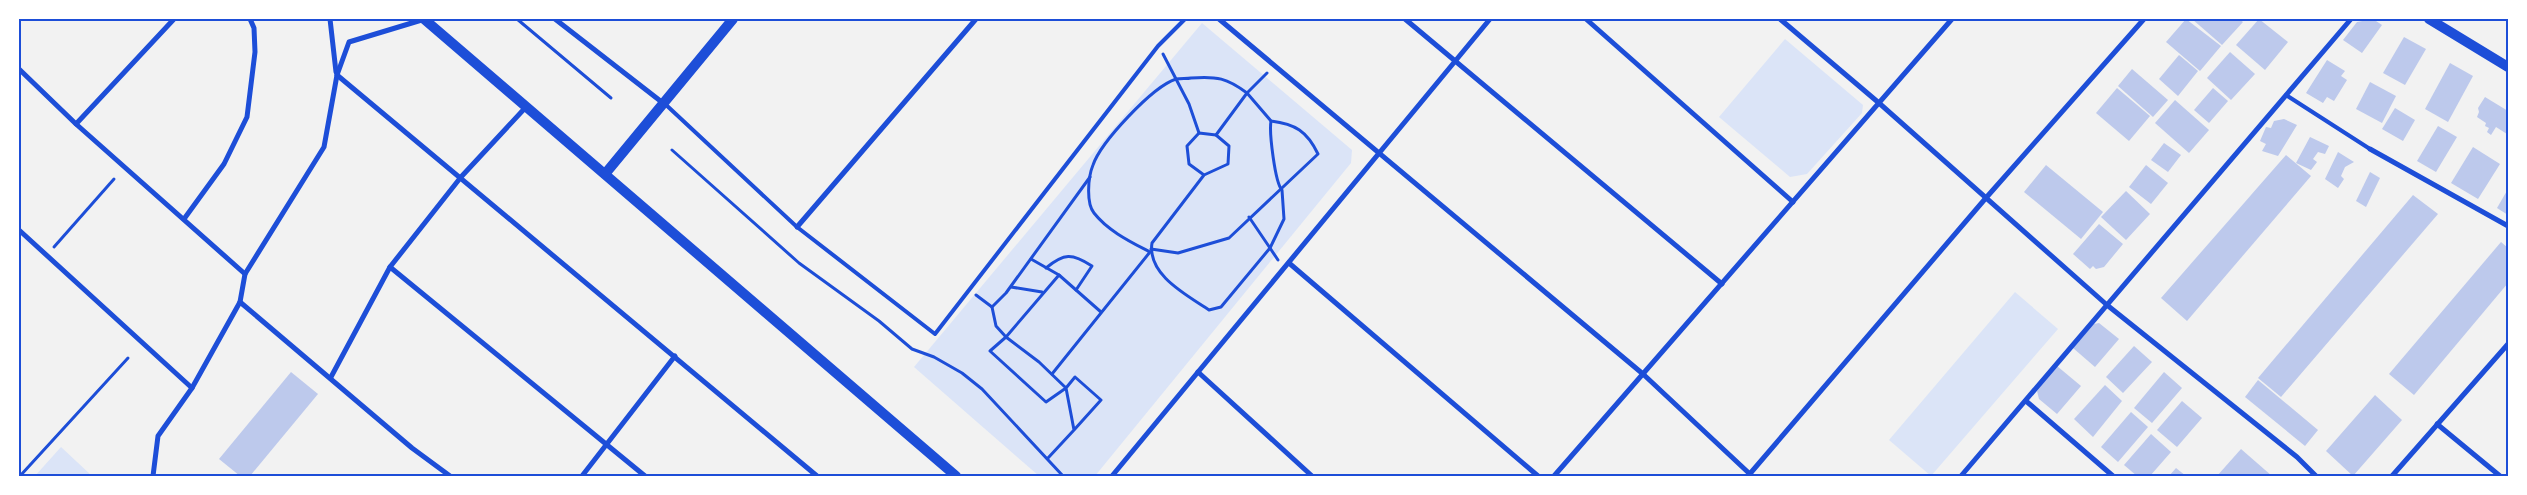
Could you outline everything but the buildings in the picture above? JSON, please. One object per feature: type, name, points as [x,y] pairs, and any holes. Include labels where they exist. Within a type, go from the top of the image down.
[{"type":"main road","points":[[425,19],[956,476]]},
{"type":"main road","points":[[605,174],[733,19]]},
{"type":"main road","points":[[2428,19],[2508,67]]},
{"type":"street","points":[[76,124],[174,19]]},
{"type":"street","points":[[184,219],[224,164],[247,117],[255,52],[254,28],[250,19]]},
{"type":"street","points":[[330,19],[337,75],[817,476]]},
{"type":"street","points":[[154,476],[158,436],[192,388],[240,302],[245,274],[324,147],[337,75],[349,42],[425,19]]},
{"type":"street","points":[[555,19],[664,104]]},
{"type":"street","points":[[797,227],[976,19]]},
{"type":"street","points":[[1219,19],[1643,374],[1750,476],[1985,199],[2144,19]]},
{"type":"street","points":[[1405,19],[1454,62],[1722,284]]},
{"type":"street","points":[[1112,476],[1490,19]]},
{"type":"street","points":[[1586,19],[1793,202]]},
{"type":"street","points":[[1780,19],[1879,103],[1985,199],[2107,305],[2297,457],[2316,476]]},
{"type":"street","points":[[1554,476],[1952,19]]},
{"type":"street","points":[[1961,476],[2351,19]]},
{"type":"street","points":[[19,69],[76,124],[245,274]]},
{"type":"street","points":[[331,377],[390,267],[461,177],[526,107]]},
{"type":"street","points":[[2370,149],[2508,226]]},
{"type":"street","points":[[19,230],[192,388]]},
{"type":"street","points":[[1289,263],[1538,476]]},
{"type":"street","points":[[390,267],[645,476]]},
{"type":"street","points":[[240,302],[331,377],[412,448],[450,476]]},
{"type":"street","points":[[2392,476],[2508,344]]},
{"type":"street","points":[[582,476],[675,356]]},
{"type":"street","points":[[1198,372],[1312,476]]},
{"type":"street","points":[[2026,401],[2113,476]]},
{"type":"street","points":[[2437,424],[2500,476]]},
{"type":"lane","points":[[664,104],[797,227],[935,334],[1158,46],[1185,19]]},
{"type":"lane","points":[[2286,95],[2370,149]]},
{"type":"path","points":[[517,19],[611,98]]},
{"type":"path","points":[[1158,46],[1189,104],[1198,133]]},
{"type":"path","points":[[1216,135],[1248,93],[1275,64]]},
{"type":"path","points":[[1216,76],[1235,84],[1248,93],[1271,121],[1288,123],[1310,137],[1318,154],[1290,182],[1279,188],[1228,238],[1178,253],[1151,250],[1120,235],[1093,212],[1088,188],[1093,165],[1120,124],[1151,96],[1176,79],[1216,76]]},
{"type":"path","points":[[1151,250],[1166,282],[1209,310],[1222,308],[1270,248],[1284,219],[1282,190],[1279,188],[1270,127],[1271,121]]},
{"type":"path","points":[[1052,374],[1151,250],[1152,243],[1204,175],[1228,164],[1229,146],[1216,135],[1198,133]]},
{"type":"path","points":[[1198,133],[1188,146],[1189,164],[1204,175]]},
{"type":"path","points":[[672,150],[799,263],[912,349],[941,361],[982,389],[1063,476]]},
{"type":"path","points":[[992,307],[1011,287],[1091,176]]},
{"type":"path","points":[[51,251],[114,180]]},
{"type":"path","points":[[1249,217],[1281,264],[1289,263]]},
{"type":"path","points":[[1046,268],[1060,256],[1078,257],[1092,266],[1076,290]]},
{"type":"path","points":[[1031,259],[1059,275],[1101,312]]},
{"type":"path","points":[[1048,458],[1101,400],[1075,377],[1066,388],[1046,402],[990,351],[1006,337],[1059,275]]},
{"type":"path","points":[[1011,287],[1043,292]]},
{"type":"path","points":[[969,290],[992,307],[996,326],[1006,337],[1052,374],[1066,388],[1074,430]]},
{"type":"path","points":[[20,476],[128,358]]},
{"type":"shaded area","points":[[1202,23],[1352,150],[1351,163],[1095,476],[1039,476],[914,367]]},
{"type":"shaded area","points":[[1785,39],[1863,105],[1862,113],[1807,174],[1790,177],[1719,117]]},
{"type":"shaded area","points":[[2015,292],[2058,329],[1931,476],[1889,440]]},
{"type":"shaded area","points":[[61,447],[92,476],[35,476]]}]
